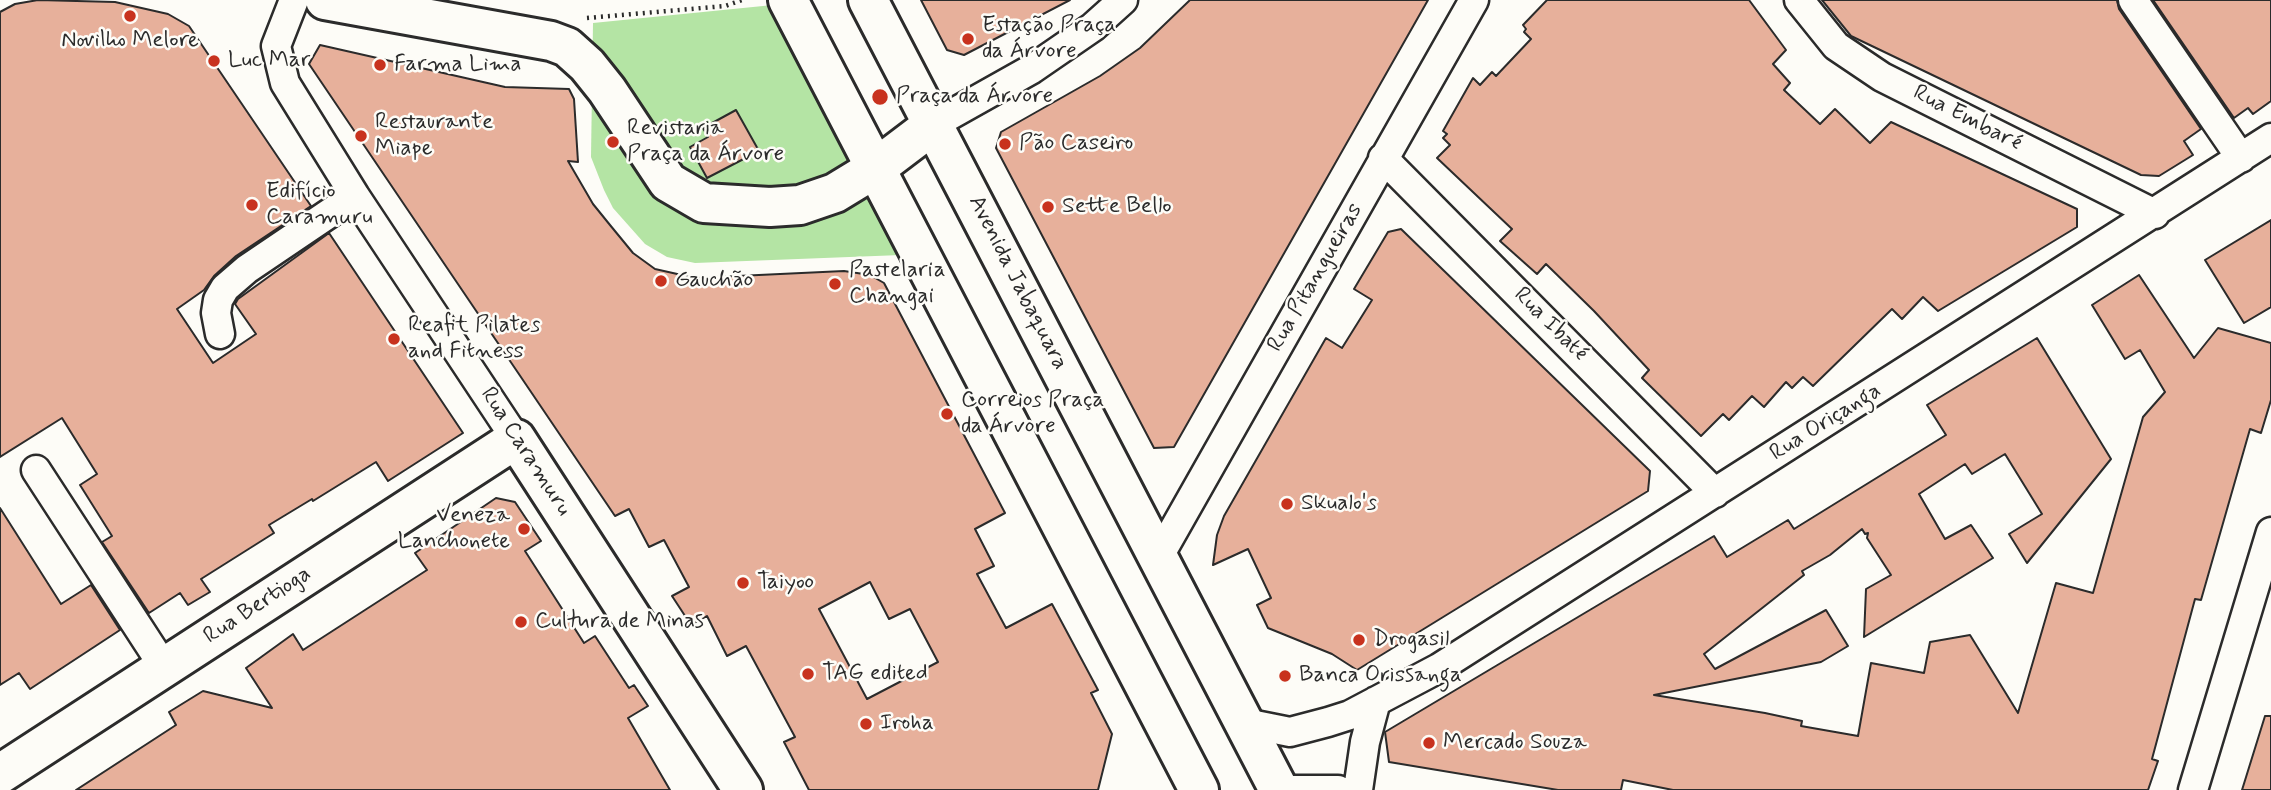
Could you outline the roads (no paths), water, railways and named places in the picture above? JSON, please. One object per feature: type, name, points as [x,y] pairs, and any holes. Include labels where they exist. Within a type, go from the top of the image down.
[{"type":"main road","points":[[325,0],[551,41],[567,47],[587,65],[607,90],[668,182],[704,203],[741,207],[800,205],[835,193],[876,168],[934,124]]},
{"type":"main road","points":[[788,0],[1199,790]]},
{"type":"main road","name":"Avenida Jabaquara","points":[[868,0],[1279,790]]},
{"type":"main road","name":"Rua Bertioga","points":[[0,774],[516,439]]},
{"type":"main road","name":"Rua Caramuru","points":[[516,439],[743,790]]},
{"type":"street","name":"Rua Caramuru","points":[[295,0],[276,46],[282,73],[300,111],[516,439]]},
{"type":"street","points":[[934,124],[1032,69],[1093,27],[1123,0]]},
{"type":"street","name":"Rua Pitangueiras","points":[[1159,556],[1474,0]]},
{"type":"street","name":"Rua Embaré","points":[[1799,0],[1836,46],[1882,77],[2155,214]]},
{"type":"street","points":[[2133,0],[2241,158]]},
{"type":"street","name":"Rua Oriçanga","points":[[1245,723],[1290,732],[1350,715],[1439,668],[2271,138]]},
{"type":"street","name":"Rua Ibaté","points":[[1383,158],[1715,493]]},
{"type":"street","points":[[220,334],[216,313],[218,300],[225,288],[247,269],[355,196]]},
{"type":"street","points":[[36,470],[164,667]]},
{"type":"street","points":[[2193,790],[2271,532]]},
{"type":"street","points":[[1358,790],[1365,742],[1376,701]]},
{"type":"street","points":[[1289,790],[1338,790]]},
{"type":"place","name":"Novilho Melore","points":[[130,16]]},
{"type":"place","name":"Estação Praça da Árvore","points":[[968,39]]},
{"type":"place","name":"Luc Mar","points":[[214,61]]},
{"type":"place","name":"Farma Lima","points":[[380,65]]},
{"type":"place","name":"Praça da Árvore","points":[[880,97]]},
{"type":"place","name":"Restaurante Miape","points":[[361,136]]},
{"type":"place","name":"Revistaria Praça da Árvore","points":[[613,142]]},
{"type":"place","name":"Pão Caseiro","points":[[1005,144]]},
{"type":"place","name":"Edifício Caramuru","points":[[252,205]]},
{"type":"place","name":"Sette Bello","points":[[1048,207]]},
{"type":"place","name":"Gauchão","points":[[661,281]]},
{"type":"place","name":"Pastelaria Changai","points":[[835,284]]},
{"type":"place","name":"Reafit Pilates and Fitness","points":[[394,339]]},
{"type":"place","name":"Correios Praça da Árvore","points":[[947,414]]},
{"type":"place","name":"Skualo's","points":[[1287,504]]},
{"type":"place","name":"Veneza Lanchonete","points":[[524,529]]},
{"type":"place","name":"Taiyoo","points":[[743,583]]},
{"type":"place","name":"Cultura de Minas","points":[[521,622]]},
{"type":"place","name":"Drogasil","points":[[1359,640]]},
{"type":"place","name":"TAG edited","points":[[808,674]]},
{"type":"place","name":"Banca Orissanga","points":[[1285,676]]},
{"type":"place","name":"Iroha","points":[[866,724]]},
{"type":"place","name":"Mercado Souza","points":[[1429,743]]}]
